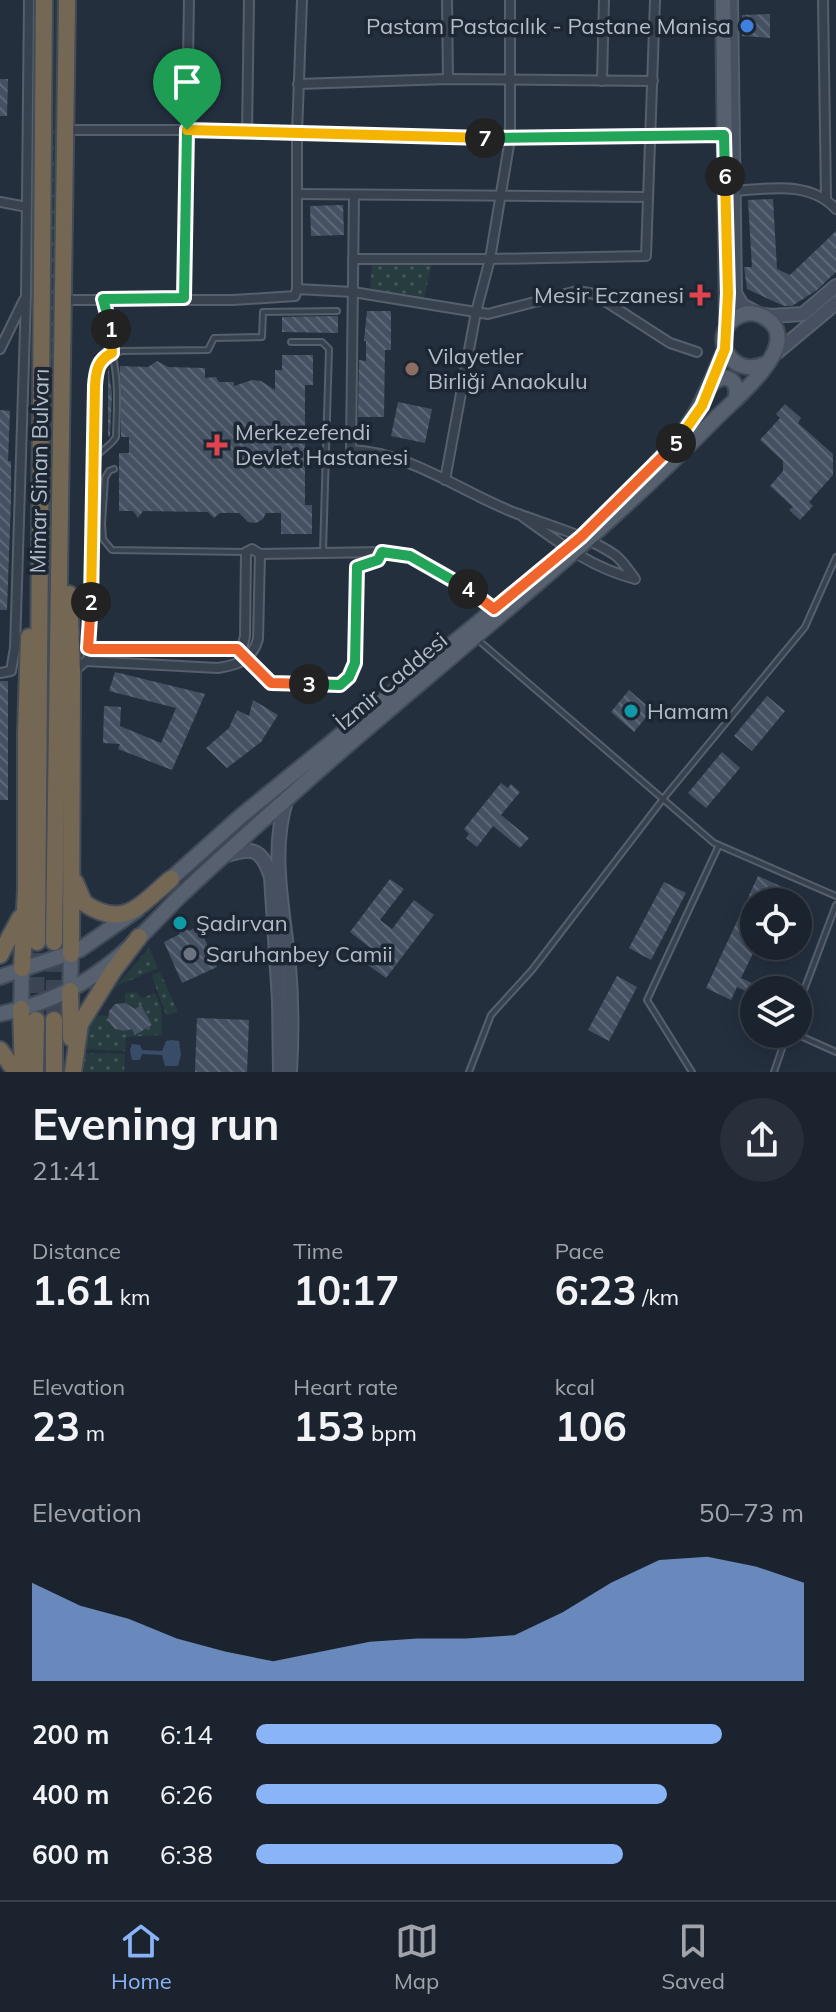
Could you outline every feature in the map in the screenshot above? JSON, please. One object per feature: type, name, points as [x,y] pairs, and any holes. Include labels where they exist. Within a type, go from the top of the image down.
[{"type":"highway","name":"Mimar Sinan Bulvarı","points":[[40,472],[44,0]]},
{"type":"highway","name":"Mimar Sinan Bulvarı","points":[[38,942],[62,460],[67,0]]},
{"type":"highway","points":[[38,942],[32,948],[72,947],[79,667],[72,637],[62,460]]},
{"type":"highway","points":[[38,942],[26,889],[27,670],[40,472]]},
{"type":"highway","points":[[22,968],[38,942],[40,472]]},
{"type":"highway","points":[[72,872],[84,903],[107,915],[119,916],[132,911],[171,879]]},
{"type":"highway","points":[[0,955],[16,930],[26,889]]},
{"type":"highway","points":[[72,1072],[80,1024],[139,937]]},
{"type":"highway","points":[[70,991],[72,1072]]},
{"type":"highway","points":[[21,1009],[23,1072]]},
{"type":"highway","points":[[35,1072],[36,1020]]},
{"type":"highway","points":[[54,1020],[54,1072]]},
{"type":"highway","points":[[0,1050],[16,1072]]},
{"type":"main road","points":[[723,0],[724,135],[731,191],[725,349],[742,367],[759,367],[772,358],[779,345],[776,328],[759,314],[739,316],[727,327]]},
{"type":"main road","name":"İzmir Caddesi","points":[[585,538],[682,438],[702,406],[725,349]]},
{"type":"main road","name":"İzmir Caddesi","points":[[0,977],[126,920],[241,816],[497,613],[585,538],[736,397],[772,358]]},
{"type":"main road","points":[[709,388],[720,378],[728,378],[735,381],[736,397]]},
{"type":"main road","name":"İzmir Caddesi","points":[[0,1014],[70,991],[107,967],[287,798],[476,638],[497,613]]},
{"type":"main road","points":[[70,991],[72,947]]},
{"type":"main road","points":[[21,1009],[22,968]]},
{"type":"street","points":[[0,673],[13,668],[15,648],[26,296],[29,0]]},
{"type":"street","points":[[184,298],[189,0]]},
{"type":"street","points":[[247,132],[249,0]]},
{"type":"street","points":[[63,300],[233,300],[295,296],[302,0]]},
{"type":"street","points":[[447,0],[448,79]]},
{"type":"street","points":[[445,480],[476,312],[490,259],[510,139],[510,0]]},
{"type":"street","points":[[602,81],[604,0]]},
{"type":"street","points":[[353,259],[646,256],[655,0]]},
{"type":"street","points":[[731,0],[731,191],[735,293],[742,305],[759,314],[803,314],[836,286]]},
{"type":"street","points":[[823,0],[826,198]]},
{"type":"street","points":[[298,84],[448,79],[653,81]]},
{"type":"street","points":[[64,130],[187,130],[510,139],[724,135]]},
{"type":"street","points":[[731,191],[785,188],[812,191],[826,198],[836,209]]},
{"type":"street","points":[[297,194],[648,197]]},
{"type":"street","points":[[354,195],[351,450],[380,454],[519,514],[585,538],[618,557],[635,579],[606,571],[519,514]]},
{"type":"street","points":[[0,202],[27,207]]},
{"type":"street","points":[[297,289],[353,292],[488,314],[553,296],[585,292],[594,294],[670,343],[697,352]]},
{"type":"street","points":[[0,349],[4,333],[26,296]]},
{"type":"street","name":"İzmir Caddesi","points":[[772,358],[836,303]]},
{"type":"street","points":[[4,333],[18,329],[25,333]]},
{"type":"street","points":[[72,637],[88,648],[107,650],[237,649],[243,644],[245,636],[246,552],[252,549],[260,554],[382,552],[410,556],[458,582],[497,613]]},
{"type":"street","points":[[237,649],[271,683],[340,685],[349,677],[355,663],[357,567],[378,560],[382,552]]},
{"type":"street","points":[[79,667],[218,668],[234,666],[248,658],[255,650],[258,639],[260,554]]},
{"type":"street","points":[[287,798],[278,855],[289,968],[290,1072]]},
{"type":"street","points":[[224,856],[248,850],[258,853],[271,877],[280,1072]]},
{"type":"lane","points":[[93,461],[98,452],[112,444],[116,437],[117,368],[112,353],[111,325],[103,299]]},
{"type":"lane","points":[[79,667],[88,648],[91,628],[96,370],[102,358],[112,353],[208,350],[214,338],[262,337],[263,312],[337,311]]},
{"type":"lane","points":[[291,342],[322,342],[329,349],[323,552]]},
{"type":"lane","points":[[114,469],[105,478],[102,524],[103,539],[112,550],[246,552]]},
{"type":"lane","points":[[469,1072],[491,1015],[532,970],[663,799],[805,627],[836,557]]},
{"type":"lane","points":[[476,638],[719,845],[836,896]]},
{"type":"lane","points":[[692,1072],[647,1000],[719,845]]},
{"type":"lane","points":[[809,976],[836,905]]},
{"type":"lane","points":[[812,1041],[836,1052]]},
{"type":"lane","points":[[774,1072],[782,1048]]},
{"type":"green space","points":[[55,0],[60,0],[49,943],[43,943]]},
{"type":"green space","points":[[372,261],[432,261],[424,300],[370,295]]},
{"type":"green space","points":[[149,948],[158,968],[115,987]]},
{"type":"green space","points":[[160,972],[178,1012],[166,1015],[152,976]]},
{"type":"green space","points":[[136,992],[142,998],[155,993],[161,1007],[162,1035],[126,1037],[125,1051],[84,1049],[88,1026],[94,1015],[108,1016],[114,1028],[123,1031],[131,1027],[135,1035],[151,1026],[142,1005],[134,1010],[125,1003],[125,993]]},
{"type":"green space","points":[[84,1053],[125,1054],[124,1072],[83,1072]]},
{"type":"water","points":[[166,1041],[179,1041],[181,1055],[178,1066],[165,1066],[162,1055],[142,1054],[140,1060],[132,1060],[132,1044],[140,1045],[142,1050],[162,1051]]},
{"type":"building","points":[[770,14],[770,38],[742,36],[742,15]]},
{"type":"building","points":[[0,79],[8,79],[7,116],[0,116]]},
{"type":"building","points":[[773,199],[777,269],[790,275],[836,231],[836,272],[817,290],[792,306],[784,306],[747,289],[744,267],[752,267],[748,200]]},
{"type":"building","points":[[343,205],[344,235],[311,236],[310,206]]},
{"type":"building","points":[[367,311],[391,311],[391,350],[385,350],[384,417],[358,417],[359,360],[366,361]]},
{"type":"building","points":[[338,316],[338,333],[282,332],[282,317]]},
{"type":"building","name":"Merkezefendi Devlet Hastanesi","points":[[282,355],[313,355],[313,385],[305,385],[305,505],[312,505],[312,534],[281,534],[281,513],[266,513],[256,523],[248,522],[239,513],[220,513],[214,518],[208,512],[143,511],[138,518],[133,511],[119,511],[119,453],[129,453],[129,437],[121,437],[120,366],[148,367],[157,361],[168,367],[205,368],[205,378],[216,377],[219,382],[234,382],[234,386],[252,380],[261,381],[275,390],[275,370],[282,370]]},
{"type":"building","points":[[108,366],[112,394],[110,437],[108,436]]},
{"type":"building","points":[[398,402],[432,409],[425,443],[391,436]]},
{"type":"building","points":[[785,404],[801,418],[798,423],[833,454],[833,475],[809,502],[813,506],[800,520],[789,510],[793,507],[770,486],[783,471],[783,461],[760,440],[780,418],[776,414]]},
{"type":"building","points":[[0,410],[10,411],[7,610],[0,610]]},
{"type":"building","points":[[115,672],[205,694],[172,770],[118,749],[120,744],[103,743],[104,706],[121,707],[120,726],[161,743],[176,708],[109,691]]},
{"type":"building","points":[[0,681],[8,681],[8,800],[0,800]]},
{"type":"building","name":"Hamam","points":[[629,690],[652,710],[634,732],[611,712]]},
{"type":"building","points":[[767,696],[785,711],[752,751],[734,736]]},
{"type":"building","points":[[253,700],[278,715],[261,742],[227,768],[206,748],[229,728],[237,710],[249,716]]},
{"type":"building","points":[[722,752],[740,768],[706,808],[688,793]]},
{"type":"building","points":[[501,783],[508,788],[511,784],[520,792],[501,815],[529,838],[520,848],[493,826],[477,847],[466,838],[469,834],[464,829]]},
{"type":"building","points":[[758,876],[785,888],[752,888]]},
{"type":"building","points":[[390,879],[404,889],[380,920],[392,929],[414,900],[434,915],[386,978],[364,962],[373,950],[350,932]]},
{"type":"building","points":[[664,882],[686,893],[651,960],[629,948]]},
{"type":"building","points":[[740,915],[740,960],[750,960],[740,976],[740,988],[737,987],[731,1000],[706,988]]},
{"type":"building","name":"Saruhanbey Camii","points":[[180,917],[185,920],[188,931],[199,926],[217,967],[182,983],[164,942],[180,934],[174,924]]},
{"type":"building","points":[[617,976],[637,987],[609,1041],[588,1030]]},
{"type":"building","points":[[125,1003],[135,1009],[141,1005],[152,1025],[135,1035],[132,1029],[123,1031],[114,1028],[108,1020],[109,1011],[115,1004]]},
{"type":"building","points":[[197,1018],[249,1020],[247,1072],[195,1072]]},
{"type":"tunnel","points":[[36,1017],[37,942]]},
{"type":"tunnel","points":[[54,946],[54,1020]]},
{"type":"place","name":"Pastam Pastacılık - Pastane Manisa","points":[[747,26]]},
{"type":"place","name":"Mesir Eczanesi","points":[[700,295]]},
{"type":"place","name":"Vilayetler Birliği Anaokulu","points":[[412,369]]},
{"type":"place","name":"Merkezefendi Devlet Hastanesi","points":[[217,445]]},
{"type":"place","name":"Hamam","points":[[631,711]]},
{"type":"place","name":"Şadırvan","points":[[180,923]]},
{"type":"place","name":"Saruhanbey Camii","points":[[190,954]]},
{"type":"route","points":[[187,130],[510,139],[724,135],[727,327],[725,349],[702,406],[682,438],[581,537],[494,609],[458,582],[410,556],[382,552],[378,560],[357,567],[355,663],[349,677],[340,685],[271,683],[237,649],[88,648],[91,628],[96,370],[102,358],[112,353],[111,325],[103,299],[184,298],[187,130]]}]
